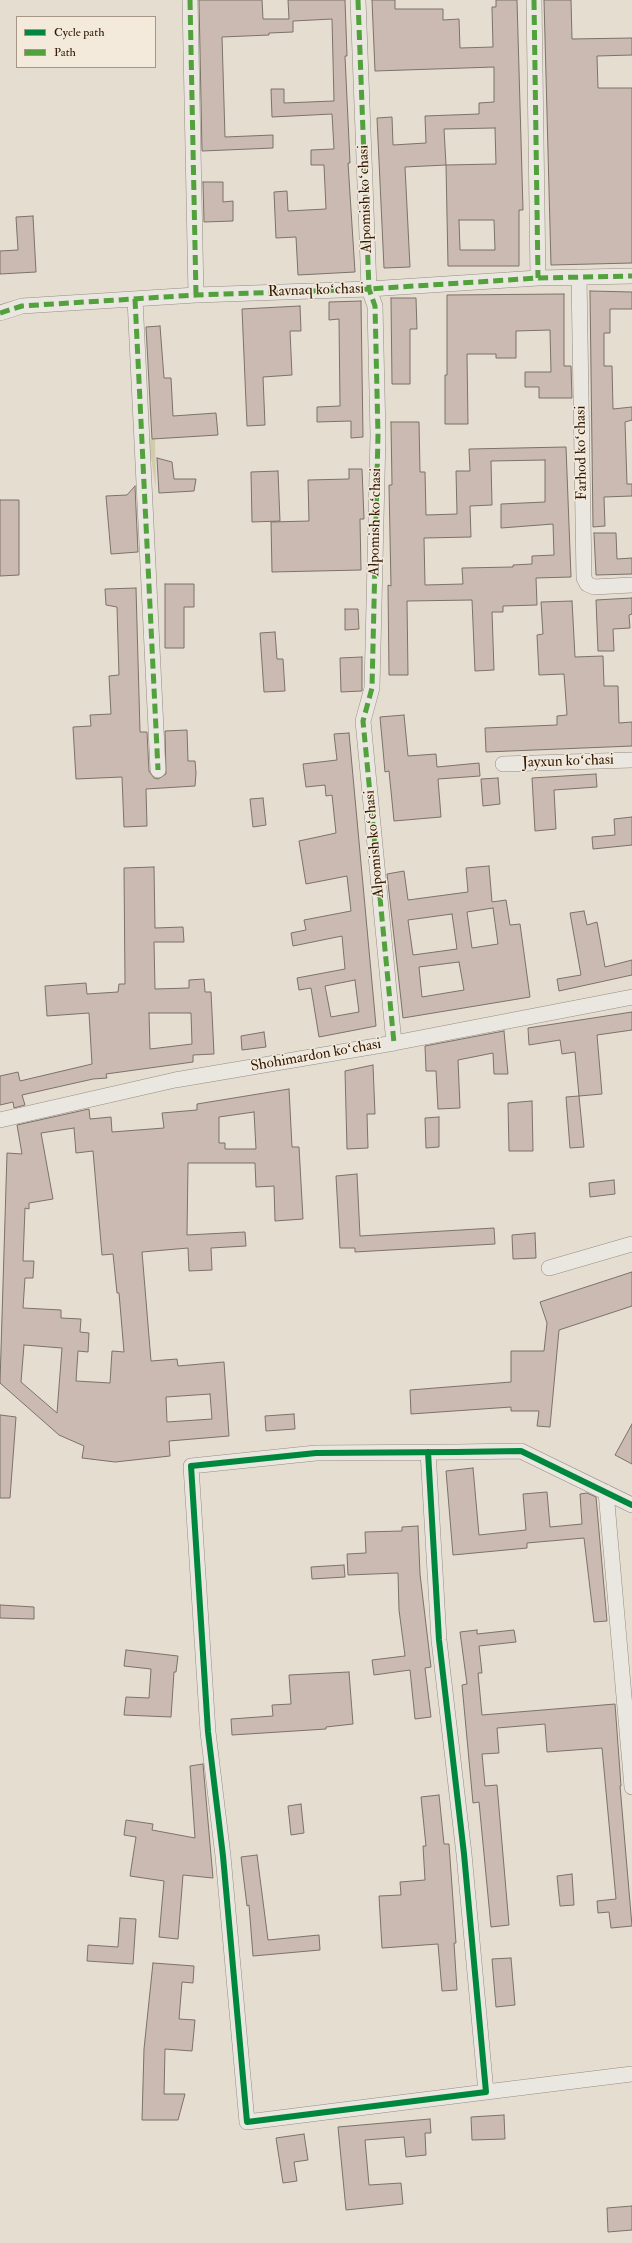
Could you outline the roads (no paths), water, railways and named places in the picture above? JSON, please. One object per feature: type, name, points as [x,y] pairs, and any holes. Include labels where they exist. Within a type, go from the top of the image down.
[{"type":"street","points":[[190,0],[196,295]]},
{"type":"street","name":"Alpomish koʻchasi","points":[[358,0],[369,289],[375,306],[378,435],[372,688],[363,721],[394,1043]]},
{"type":"street","points":[[534,0],[538,278]]},
{"type":"street","name":"Ravnaq koʻchasi","points":[[0,313],[22,306],[196,295],[369,289],[538,278],[632,276]]},
{"type":"street","name":"Farhod koʻchasi","points":[[579,277],[584,578],[587,584],[594,586],[632,585]]},
{"type":"street","points":[[134,299],[158,770]]},
{"type":"street","name":"Jayxun koʻchasi","points":[[503,764],[632,760]]},
{"type":"street","name":"Shohimardon koʻchasi","points":[[0,1120],[175,1080],[394,1043],[632,997]]},
{"type":"street","points":[[549,1268],[632,1244]]},
{"type":"street","points":[[632,1505],[521,1451],[316,1453],[190,1466],[208,1732],[223,1856],[247,2122],[632,2074]]},
{"type":"street","points":[[428,1452],[439,1640],[464,1854],[486,2092]]},
{"type":"street","points":[[606,1492],[632,1787]]}]
